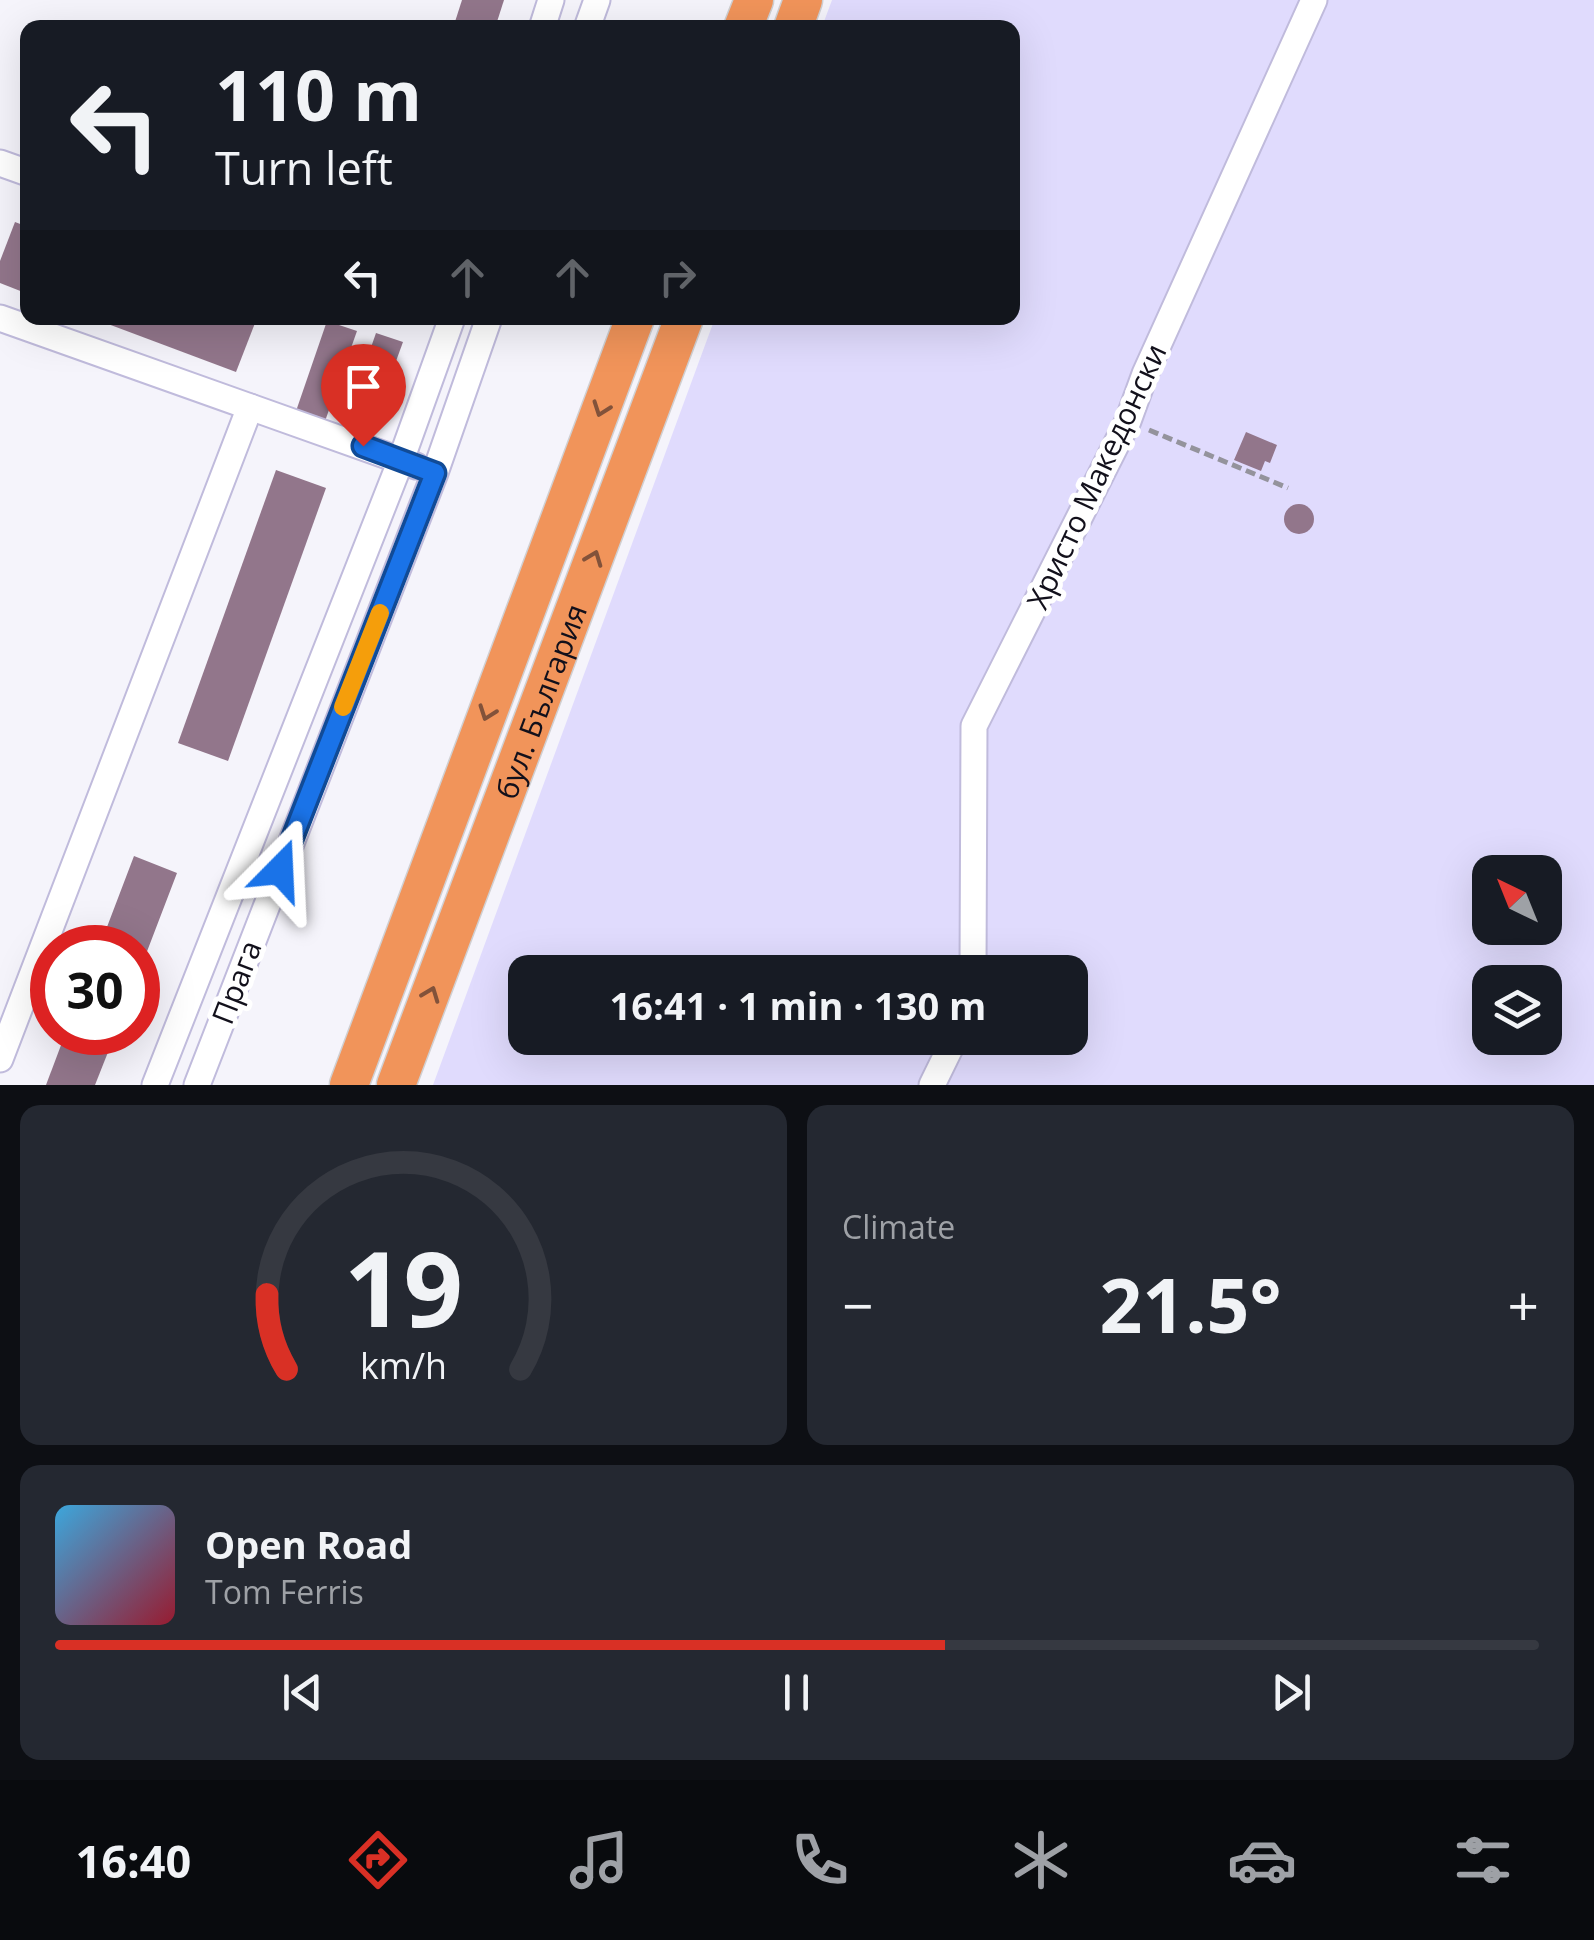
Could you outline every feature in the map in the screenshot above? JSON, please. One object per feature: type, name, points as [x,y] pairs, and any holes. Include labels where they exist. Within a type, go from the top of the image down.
[{"type":"highway","name":"бул. България","points":[[348,1085],[632,325]]},
{"type":"highway","name":"бул. България","points":[[396,1085],[681,325]]},
{"type":"street","name":"Христо Македонски","points":[[973,955],[974,726],[1128,421],[1145,374],[1314,0]]},
{"type":"street","points":[[0,318],[435,473]]},
{"type":"street","points":[[155,1085],[400,460],[444,325]]},
{"type":"street","name":"Прага","points":[[197,1085],[435,473],[486,326]]},
{"type":"street","points":[[0,1059],[250,407]]},
{"type":"street","points":[[932,1085],[947,1055]]},
{"type":"path","points":[[1128,421],[1288,488]]},
{"type":"shaded area","points":[[832,0],[1594,0],[1594,1085],[433,1085],[712,325],[1020,325],[1020,20],[825,20]]},
{"type":"building","points":[[462,0],[504,0],[498,20],[456,20]]},
{"type":"building","points":[[15,222],[20,224],[20,291],[0,283],[0,261]]},
{"type":"building","points":[[111,325],[254,325],[236,372]]},
{"type":"building","points":[[326,325],[357,331],[324,424],[295,414]]},
{"type":"building","points":[[376,333],[403,342],[380,405],[354,396]]},
{"type":"building","points":[[1246,432],[1277,445],[1270,463],[1265,461],[1261,471],[1234,460]]},
{"type":"building","points":[[276,470],[326,488],[228,761],[178,743]]},
{"type":"building","points":[[1299,504],[1310,508],[1314,519],[1310,530],[1299,534],[1288,530],[1284,519],[1288,508]]},
{"type":"building","points":[[134,856],[177,873],[157,925],[108,925]]},
{"type":"building","points":[[57,1055],[107,1055],[95,1085],[46,1085]]},
{"type":"slow traffic","points":[[343,707],[380,613]]},
{"type":"route","points":[[280,870],[435,473],[363,446]]}]
